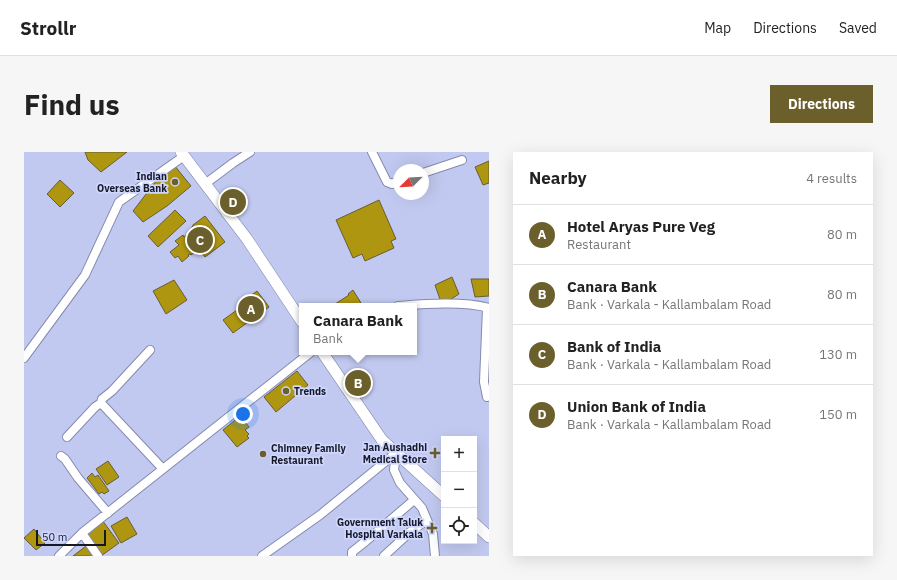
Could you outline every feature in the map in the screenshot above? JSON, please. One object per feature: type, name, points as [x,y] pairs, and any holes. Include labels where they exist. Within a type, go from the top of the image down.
[{"type":"main road","points":[[182,154],[247,240],[299,318]]},
{"type":"main road","points":[[324,355],[382,440],[441,493]]},
{"type":"main road","points":[[477,527],[489,537]]},
{"type":"street","points":[[205,184],[250,152]]},
{"type":"street","points":[[372,152],[387,182],[393,184]]},
{"type":"street","points":[[24,358],[85,275],[119,202],[182,154]]},
{"type":"street","points":[[429,171],[462,160]]},
{"type":"street","points":[[417,305],[478,305],[488,308],[484,382],[487,396]]},
{"type":"street","points":[[67,437],[150,350]]},
{"type":"street","points":[[59,556],[82,533],[307,355]]},
{"type":"street","points":[[101,403],[163,470]]},
{"type":"street","points":[[396,453],[394,470],[400,483],[422,508],[433,534],[435,556]]},
{"type":"street","points":[[262,556],[320,515],[396,453]]},
{"type":"street","points":[[61,456],[108,513]]},
{"type":"street","points":[[352,556],[352,552],[414,500]]},
{"type":"street","points":[[384,556],[410,532],[427,520]]},
{"type":"street","points":[[82,533],[98,556]]},
{"type":"building","points":[[85,152],[127,152],[101,172],[88,160]]},
{"type":"building","points":[[489,161],[489,183],[483,185],[475,167]]},
{"type":"building","points":[[174,165],[191,186],[167,206],[143,222],[133,211],[160,176]]},
{"type":"building","points":[[60,180],[74,193],[60,207],[47,194]]},
{"type":"building","points":[[236,192],[243,205],[233,213],[223,198]]},
{"type":"building","points":[[379,200],[396,239],[391,241],[394,248],[365,261],[362,254],[353,258],[336,220]]},
{"type":"building","points":[[175,210],[186,221],[158,247],[148,236]]},
{"type":"building","points":[[205,216],[225,242],[205,257],[199,249],[191,255],[188,255],[189,256],[182,262],[178,256],[175,258],[170,252],[179,245],[175,241],[183,235],[184,237],[190,232],[193,225]]},
{"type":"building","points":[[452,277],[459,294],[442,305],[435,285]]},
{"type":"building","points":[[471,279],[489,279],[489,296],[475,297]]},
{"type":"building","points":[[174,280],[187,300],[166,314],[153,291]]},
{"type":"building","points":[[353,290],[361,303],[337,303],[349,295],[348,294]]},
{"type":"building","points":[[257,291],[269,307],[233,333],[223,320],[244,305],[242,302]]},
{"type":"building","name":"Trends","points":[[297,371],[308,385],[276,412],[264,397]]},
{"type":"building","points":[[245,412],[251,419],[246,423],[249,427],[245,430],[249,434],[247,436],[249,438],[237,447],[223,430]]},
{"type":"building","points":[[108,461],[119,477],[107,485],[96,469]]},
{"type":"building","points":[[92,473],[95,477],[98,475],[109,491],[104,494],[102,492],[99,494],[87,478]]},
{"type":"building","points":[[127,517],[137,534],[121,543],[111,526]]},
{"type":"building","points":[[102,520],[119,543],[101,556],[85,533]]},
{"type":"building","points":[[34,529],[45,543],[36,550],[24,538]]},
{"type":"building","points":[[86,546],[93,556],[73,556]]},
{"type":"place","name":"Indian Overseas Bank","points":[[175,182]]},
{"type":"place","name":"Union Bank of India","points":[[233,202]]},
{"type":"place","name":"Bank of India","points":[[200,240]]},
{"type":"place","name":"Hotel Aryas Pure Veg","points":[[251,309]]},
{"type":"place","name":"Canara Bank","points":[[358,383]]},
{"type":"place","name":"Trends","points":[[286,391]]},
{"type":"place","name":"Jan Aushadhi Medical Store","points":[[435,453]]},
{"type":"place","name":"Chimney Family Restaurant","points":[[263,454]]},
{"type":"place","name":"Government Taluk Hospital Varkala","points":[[432,528]]}]
